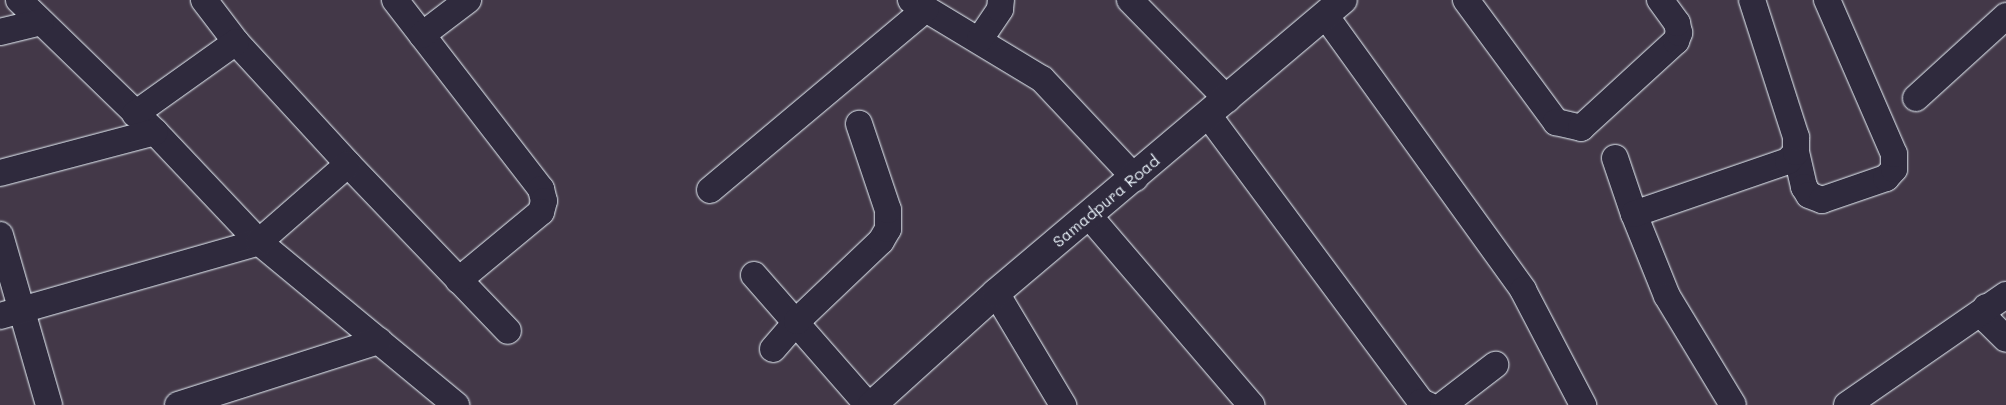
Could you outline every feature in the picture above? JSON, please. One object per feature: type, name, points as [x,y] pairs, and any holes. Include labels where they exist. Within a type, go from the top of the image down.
[{"type":"street","points":[[19,0],[155,132],[260,242],[456,405]]},
{"type":"street","points":[[204,0],[236,42],[348,164],[508,331]]},
{"type":"street","points":[[395,0],[541,189],[544,201],[541,212],[458,280]]},
{"type":"street","points":[[422,35],[468,0]]},
{"type":"street","points":[[980,39],[1000,9],[1001,0]]},
{"type":"street","points":[[1130,0],[1217,107],[1421,402],[1428,405]]},
{"type":"street","points":[[1466,0],[1556,122],[1581,128],[1676,41],[1679,33],[1677,23],[1660,0]]},
{"type":"street","points":[[1752,0],[1796,137],[1796,152],[1804,187],[1809,195],[1822,200],[1886,178],[1894,169],[1894,154],[1827,0]]},
{"type":"street","points":[[710,190],[918,4],[980,39],[1042,79],[1134,178]]},
{"type":"street","points":[[1334,8],[1522,290],[1583,405]]},
{"type":"street","name":"Samadpura Road","points":[[872,405],[996,293],[1090,217],[1334,8]]},
{"type":"street","points":[[1916,98],[2006,16]]},
{"type":"street","points":[[0,32],[41,22]]},
{"type":"street","points":[[135,114],[236,42]]},
{"type":"street","points":[[773,349],[797,321],[882,241],[888,229],[888,210],[859,124]]},
{"type":"street","points":[[0,173],[155,132]]},
{"type":"street","points":[[1634,214],[1788,160],[1796,152]]},
{"type":"street","points":[[1615,158],[1634,214],[1667,296],[1733,405]]},
{"type":"street","points":[[12,313],[260,242],[348,164]]},
{"type":"street","points":[[1090,217],[1251,405]]},
{"type":"street","points":[[0,235],[12,313],[49,405]]},
{"type":"street","points":[[754,275],[797,321],[868,405]]},
{"type":"street","points":[[996,293],[1063,405]]},
{"type":"street","points":[[1996,301],[1988,321],[2006,339]]},
{"type":"street","points":[[1848,405],[1996,301]]},
{"type":"street","points":[[178,405],[378,341]]},
{"type":"street","points":[[1443,405],[1495,365]]}]
